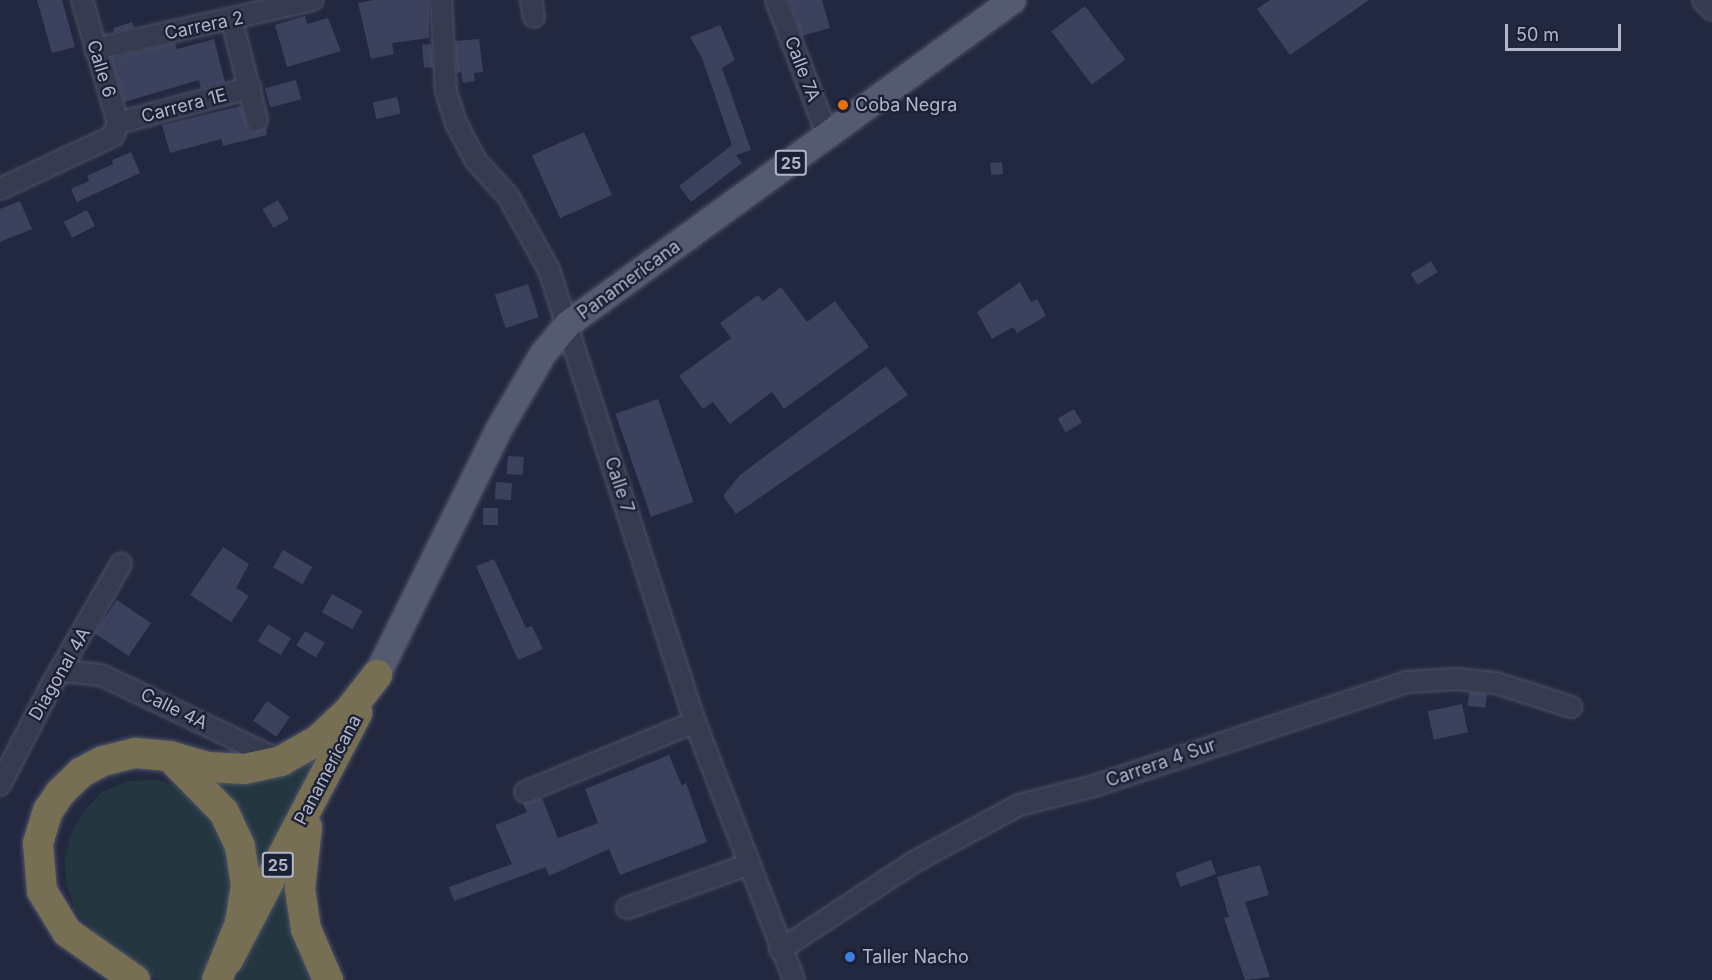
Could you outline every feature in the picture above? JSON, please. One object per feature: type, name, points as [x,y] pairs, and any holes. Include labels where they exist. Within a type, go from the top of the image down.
[{"type":"highway","name":"Panamericana","points":[[135,980],[91,952],[67,932],[49,907],[39,876],[38,843],[48,811],[60,793],[82,772],[103,761],[135,753],[169,756],[207,767],[244,769],[281,760],[318,740],[349,711],[377,675]]},
{"type":"highway","name":"Panamericana","points":[[223,970],[377,675]]},
{"type":"highway","points":[[169,756],[224,812],[240,848],[246,885],[240,923],[223,970]]},
{"type":"highway","points":[[327,770],[302,848],[300,889],[306,929],[328,980]]},
{"type":"main road","name":"Panamericana","points":[[377,675],[498,431],[537,363],[567,324],[828,137],[1013,0]]},
{"type":"street","name":"Calle 6","points":[[82,0],[115,130]]},
{"type":"street","name":"Carrera 2","points":[[94,49],[232,21],[313,0]]},
{"type":"street","name":"Calle 7","points":[[441,0],[446,92],[456,123],[476,161],[508,196],[531,233],[567,324],[695,723],[747,865],[794,980]]},
{"type":"street","name":"Calle 7A","points":[[776,0],[828,137]]},
{"type":"street","points":[[1703,0],[1712,10]]},
{"type":"street","points":[[232,21],[257,120]]},
{"type":"street","name":"Carrera 1E","points":[[0,189],[115,130],[250,88]]},
{"type":"street","name":"Diagonal 4A","points":[[0,786],[51,686],[63,671],[121,564]]},
{"type":"street","name":"Calle 4A","points":[[63,671],[101,675],[281,760]]},
{"type":"street","name":"Carrera 4 Sur","points":[[780,950],[914,862],[1019,805],[1094,786],[1406,682],[1456,679],[1496,683],[1571,707]]},
{"type":"street","points":[[525,792],[695,723]]},
{"type":"street","points":[[627,908],[747,865]]},
{"type":"shaded area","points":[[338,729],[247,904],[229,799],[206,771]]},
{"type":"shaded area","points":[[157,780],[186,788],[225,833],[233,883],[225,935],[200,980],[159,980],[112,952],[75,910],[66,884],[65,858],[71,834],[84,811],[102,792],[128,781]]},
{"type":"shaded area","points":[[304,839],[314,980],[237,980]]},
{"type":"building","points":[[37,0],[62,0],[75,47],[52,53]]},
{"type":"building","points":[[374,0],[429,0],[429,38],[392,43],[394,54],[371,59],[358,3]]},
{"type":"building","points":[[789,0],[822,0],[830,28],[802,36]]},
{"type":"building","points":[[1270,0],[1369,0],[1290,55],[1257,9]]},
{"type":"building","points":[[1085,6],[1125,60],[1092,85],[1051,31]]},
{"type":"building","points":[[305,16],[307,24],[328,18],[341,51],[287,67],[275,25]]},
{"type":"building","points":[[132,22],[134,28],[115,32],[113,28]]},
{"type":"building","points":[[720,25],[735,60],[722,68],[751,150],[736,155],[742,163],[691,202],[679,186],[732,145],[702,58],[690,37]]},
{"type":"building","points":[[214,39],[225,82],[201,88],[199,80],[124,102],[111,58],[175,43],[177,49]]},
{"type":"building","points":[[479,39],[483,72],[474,73],[475,81],[463,83],[461,72],[457,73],[455,41]]},
{"type":"building","points":[[431,44],[433,67],[424,68],[422,45]]},
{"type":"building","points":[[296,80],[301,99],[270,108],[265,88]]},
{"type":"building","points":[[397,97],[401,114],[376,119],[373,103]]},
{"type":"building","points":[[241,106],[248,128],[254,132],[266,128],[267,135],[223,146],[221,139],[170,153],[162,125]]},
{"type":"building","points":[[584,132],[612,195],[560,218],[532,155]]},
{"type":"building","points":[[131,152],[140,173],[77,202],[71,189],[89,181],[87,176],[113,164],[112,160]]},
{"type":"building","points":[[1002,162],[1003,174],[991,175],[990,163]]},
{"type":"building","points":[[278,200],[289,219],[273,228],[262,209]]},
{"type":"building","points":[[20,201],[32,229],[0,242],[0,209]]},
{"type":"building","points":[[87,210],[95,226],[72,238],[64,222]]},
{"type":"building","points":[[1431,261],[1438,272],[1418,285],[1411,274]]},
{"type":"building","points":[[1020,282],[1031,302],[1037,299],[1046,316],[1017,333],[1013,327],[992,339],[977,312]]},
{"type":"building","points":[[528,284],[539,317],[506,328],[495,295]]},
{"type":"building","points":[[781,287],[807,322],[835,301],[869,347],[784,409],[772,392],[730,424],[713,402],[703,409],[679,376],[731,338],[720,323],[758,295],[763,301]]},
{"type":"building","points":[[886,366],[908,395],[736,514],[723,496],[740,475]]},
{"type":"building","points":[[658,399],[693,502],[651,517],[615,414]]},
{"type":"building","points":[[1074,409],[1082,423],[1066,432],[1058,418]]},
{"type":"building","points":[[508,456],[524,457],[523,475],[507,474]]},
{"type":"building","points":[[496,482],[512,483],[511,500],[495,499]]},
{"type":"building","points":[[483,508],[498,508],[498,525],[483,525]]},
{"type":"building","points":[[223,547],[249,564],[236,588],[249,596],[231,622],[190,595]]},
{"type":"building","points":[[283,550],[312,567],[302,584],[273,567]]},
{"type":"building","points":[[494,559],[526,628],[532,626],[543,649],[518,660],[476,566]]},
{"type":"building","points":[[332,594],[363,611],[352,629],[322,612]]},
{"type":"building","points":[[117,600],[151,623],[129,656],[95,633]]},
{"type":"building","points":[[268,624],[291,638],[281,655],[258,641]]},
{"type":"building","points":[[305,631],[325,643],[316,657],[296,646]]},
{"type":"building","points":[[1469,692],[1487,694],[1485,708],[1468,706]]},
{"type":"building","points":[[267,701],[290,717],[276,737],[253,721]]},
{"type":"building","points":[[1462,704],[1468,732],[1434,740],[1428,711]]},
{"type":"building","points":[[669,755],[682,786],[686,783],[707,842],[620,875],[609,849],[549,876],[546,867],[454,901],[449,887],[512,864],[495,825],[527,812],[523,804],[542,798],[558,838],[598,823],[585,789]]},
{"type":"building","points":[[1211,860],[1216,874],[1180,887],[1175,873]]},
{"type":"building","points":[[1260,865],[1269,895],[1245,902],[1270,977],[1245,980],[1224,918],[1229,917],[1217,877]]},
{"type":"place","name":"Coba Negra","points":[[843,105]]},
{"type":"place","name":"Taller Nacho","points":[[850,957]]}]
